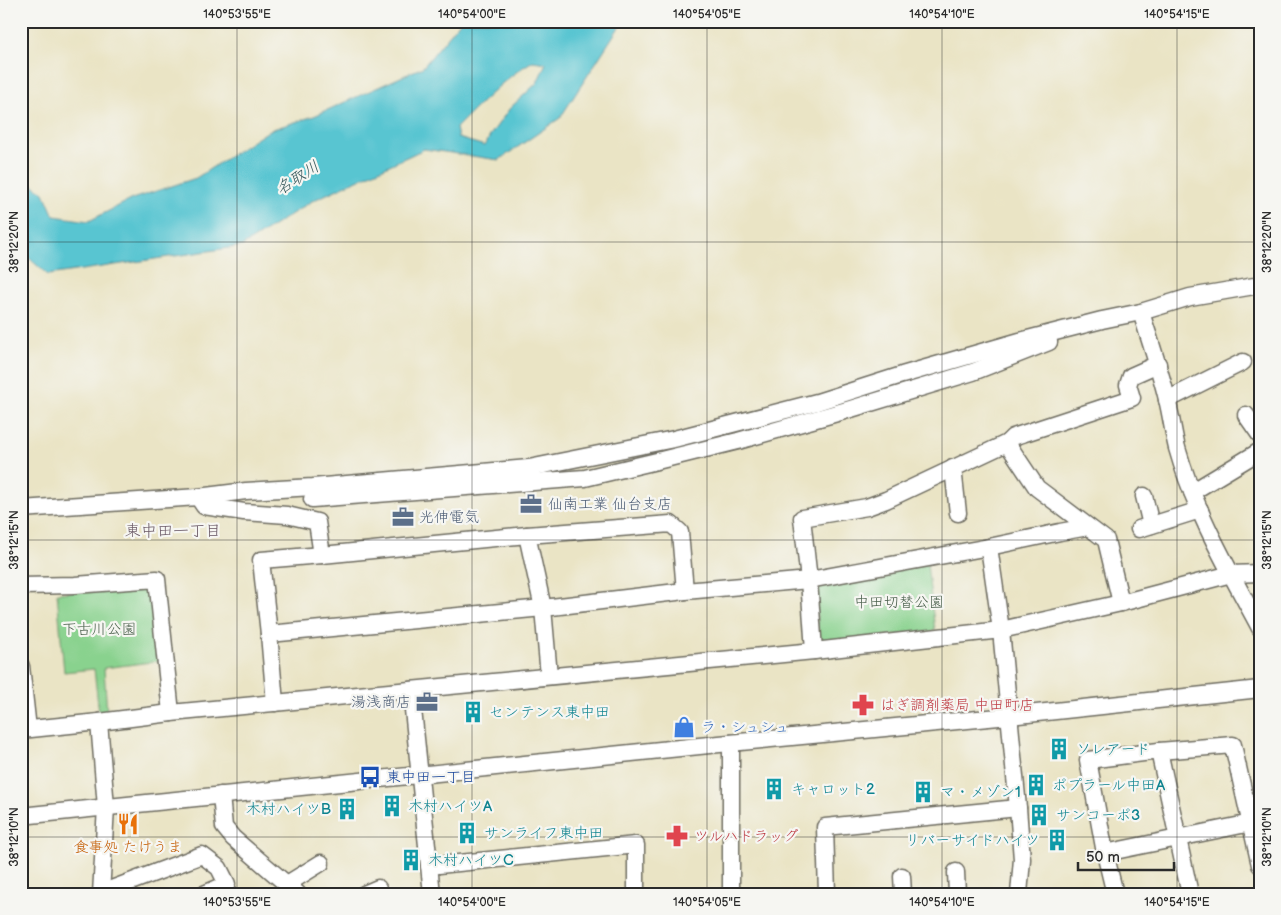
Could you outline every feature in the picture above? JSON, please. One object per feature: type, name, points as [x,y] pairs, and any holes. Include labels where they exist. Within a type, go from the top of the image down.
[{"type":"street","points":[[21,508],[198,498],[212,500],[313,498],[584,478],[738,441],[973,372],[1102,320],[1141,312],[1190,297],[1260,285]]},
{"type":"street","points":[[1141,312],[1158,364],[1168,400],[1177,447],[1192,492],[1231,574],[1260,628]]},
{"type":"street","points":[[1168,400],[1243,362]]},
{"type":"street","points":[[814,651],[802,518],[867,507],[886,500],[1007,443],[1013,437],[1132,398],[1128,385],[1131,376],[1158,364]]},
{"type":"street","points":[[1246,415],[1260,434]]},
{"type":"street","points":[[1007,443],[1037,488],[1106,540],[1121,603]]},
{"type":"street","points":[[1192,492],[1260,451]]},
{"type":"street","points":[[953,468],[958,513]]},
{"type":"street","points":[[1144,496],[1145,527],[1200,510]]},
{"type":"street","points":[[21,519],[182,504],[198,498]]},
{"type":"street","points":[[198,498],[204,506],[244,512],[287,515],[317,522],[322,555]]},
{"type":"street","points":[[275,703],[261,560],[527,535],[671,524],[680,532],[685,591]]},
{"type":"street","points":[[269,634],[809,580],[1088,527]]},
{"type":"street","points":[[527,535],[543,608],[549,676]]},
{"type":"street","points":[[989,547],[1001,630],[1018,808],[1022,860],[1020,894]]},
{"type":"street","points":[[21,666],[25,729],[170,713],[814,651],[1001,630],[1121,603],[1231,574],[1260,573]]},
{"type":"street","points":[[21,586],[75,585],[157,579],[170,713]]},
{"type":"street","points":[[21,816],[1260,689]]},
{"type":"street","points":[[411,690],[432,894]]},
{"type":"street","points":[[99,722],[106,807],[101,894],[202,855],[219,868],[227,884],[204,894]]},
{"type":"street","points":[[731,743],[731,894]]},
{"type":"street","points":[[1115,894],[1105,853],[1088,760],[1159,751],[1234,745],[1260,865]]},
{"type":"street","points":[[1159,751],[1190,894]]},
{"type":"street","points":[[221,795],[224,827],[292,889],[321,863]]},
{"type":"street","points":[[827,894],[825,827],[1018,808]]},
{"type":"street","points":[[1105,853],[1251,823]]},
{"type":"street","points":[[430,866],[636,845],[636,894]]},
{"type":"street","points":[[956,872],[957,894]]},
{"type":"street","points":[[902,876],[902,894]]},
{"type":"green space","name":"中田切替公園","points":[[927,564],[935,631],[830,642],[819,638],[815,593],[821,584]]},
{"type":"green space","name":"下古川公園","points":[[145,586],[152,591],[159,661],[104,668],[107,713],[99,714],[94,669],[64,672],[57,593]]},
{"type":"water","name":"名取川","points":[[461,21],[623,21],[560,118],[499,160],[424,149],[312,201],[242,246],[48,275],[21,251],[21,176],[44,193],[54,216],[89,221],[132,199],[196,178],[270,130],[314,116],[423,67]],"holes":[[[533,61],[546,63],[537,83],[510,108],[491,134],[485,146],[458,138],[456,128],[502,83]]]},
{"type":"place","name":"仙南工業 仙台支店","points":[[531,504]]},
{"type":"place","name":"光伸電気","points":[[403,517]]},
{"type":"place","name":"湯浅商店","points":[[427,702]]},
{"type":"place","name":"はぎ調剤薬局 中田町店","points":[[863,705]]},
{"type":"place","name":"センテンス東中田","points":[[473,712]]},
{"type":"place","name":"ラ・シュシュ","points":[[684,727]]},
{"type":"place","name":"ソレアード","points":[[1059,749]]},
{"type":"place","name":"東中田一丁目","points":[[370,777]]},
{"type":"place","name":"ポプラール中田A","points":[[1036,785]]},
{"type":"place","name":"キャロット2","points":[[774,789]]},
{"type":"place","name":"マ・メゾン1","points":[[923,792]]},
{"type":"place","name":"木村ハイツA","points":[[392,806]]},
{"type":"place","name":"木村ハイツB","points":[[347,809]]},
{"type":"place","name":"サンコーポ3","points":[[1039,815]]},
{"type":"place","name":"食事処 たけうま","points":[[128,824]]},
{"type":"place","name":"サンライフ東中田","points":[[467,833]]},
{"type":"place","name":"ツルハドラッグ","points":[[677,836]]},
{"type":"place","name":"リバーサイドハイツ","points":[[1057,840]]},
{"type":"place","name":"木村ハイツC","points":[[411,860]]},
{"type":"district","name":"東中田一丁目","points":[[173,530]]}]
